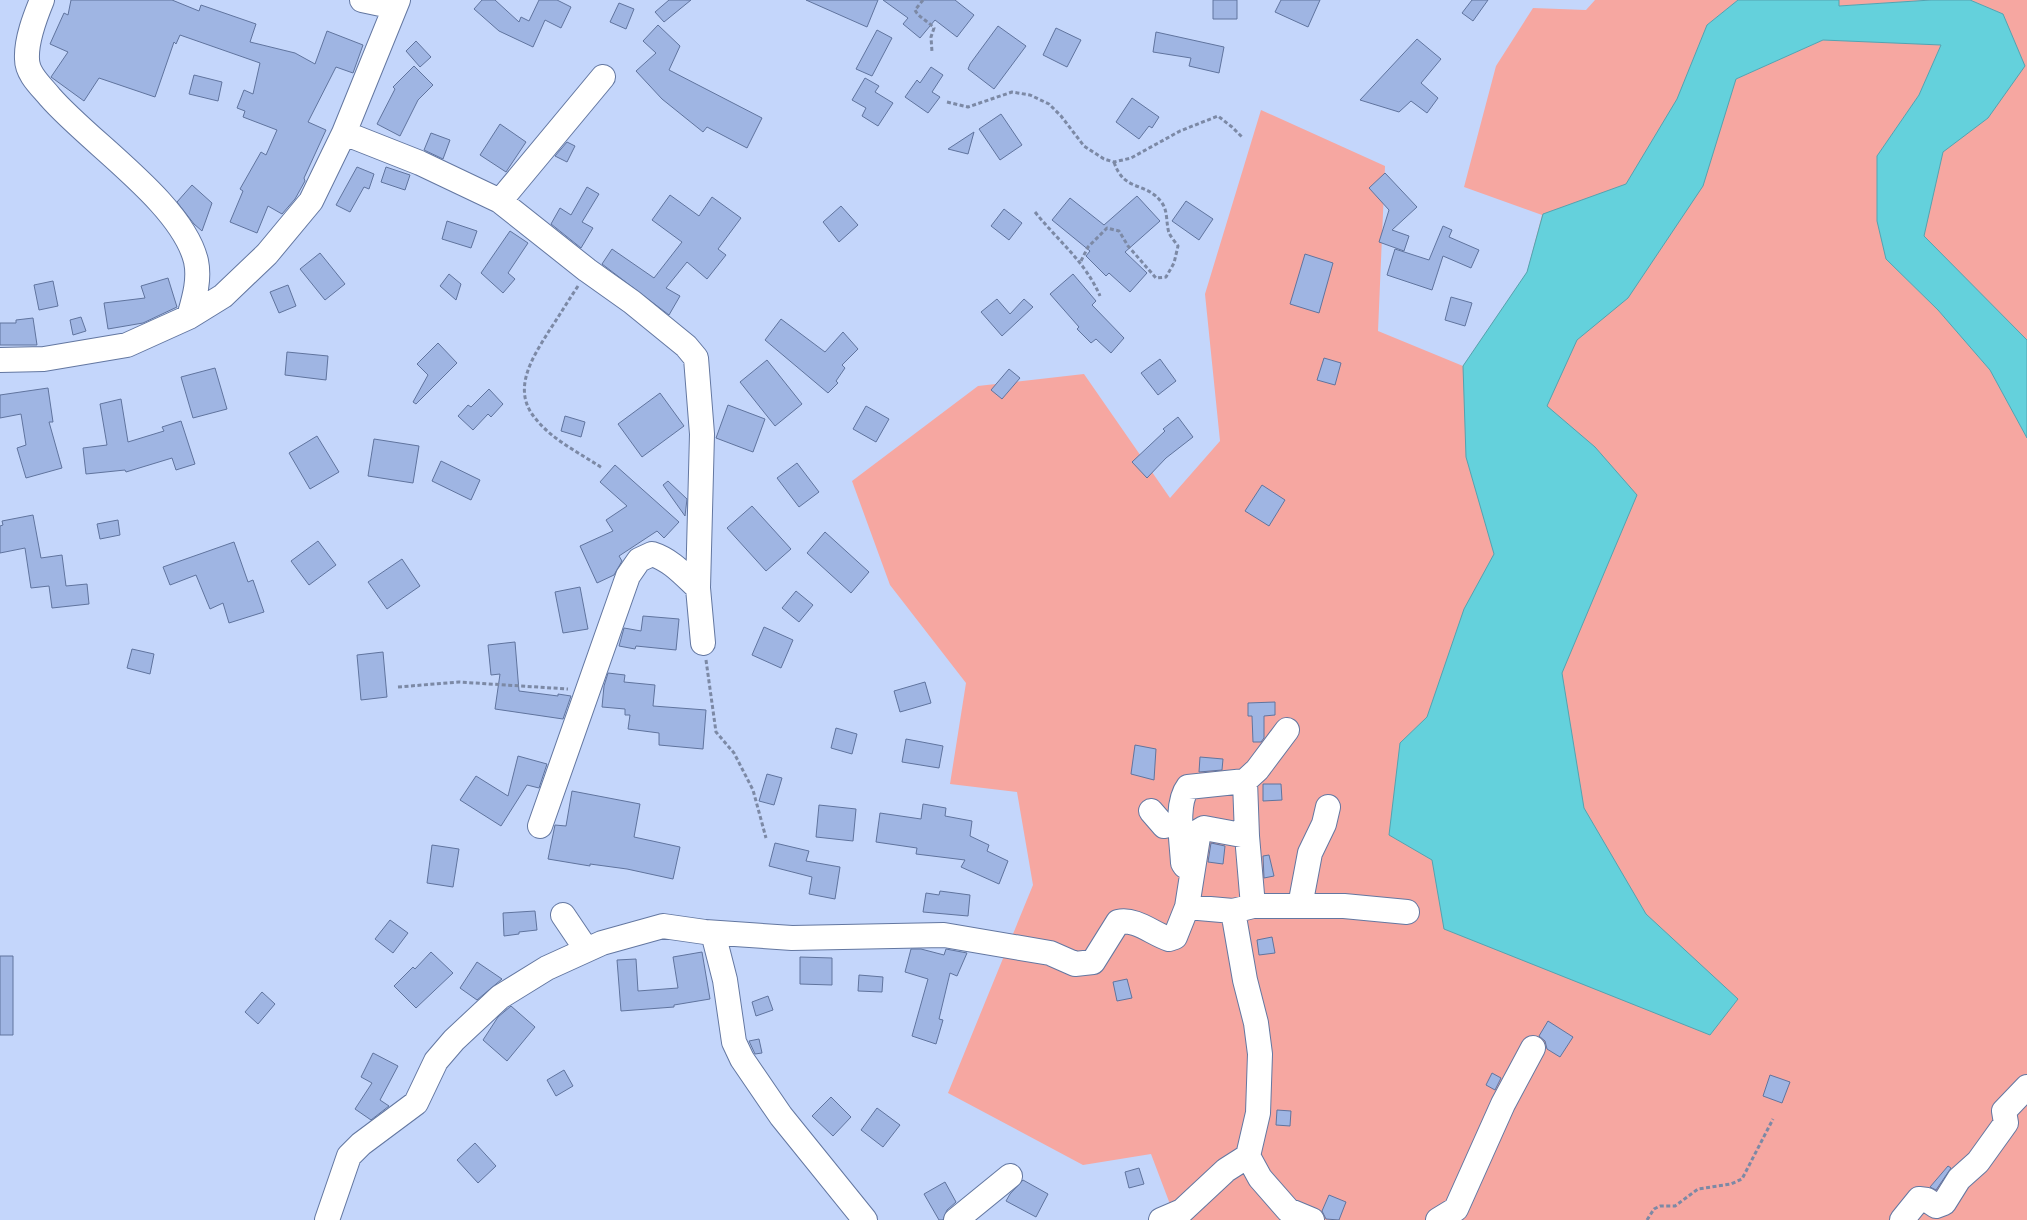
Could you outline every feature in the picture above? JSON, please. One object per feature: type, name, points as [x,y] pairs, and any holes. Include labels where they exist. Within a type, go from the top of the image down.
[{"type":"street","points":[[42,0],[35,18],[26,60],[33,77],[61,110],[170,213],[188,241],[196,261],[197,284],[189,317]]},
{"type":"street","points":[[0,360],[44,359],[127,345],[189,317],[223,296],[267,254],[311,201],[344,132],[397,4],[362,0]]},
{"type":"street","points":[[500,201],[603,77]]},
{"type":"street","points":[[344,132],[420,163],[500,201],[587,270],[640,308],[686,346],[696,358],[702,434],[698,588],[703,643]]},
{"type":"street","points":[[540,826],[628,576],[639,560],[652,554],[671,562],[698,588]]},
{"type":"street","points":[[1192,876],[1183,863],[1180,827],[1183,794],[1188,787],[1245,781],[1257,770],[1287,730]]},
{"type":"street","points":[[1245,781],[1246,836],[1243,909],[1245,980],[1256,1023],[1260,1054],[1258,1113],[1248,1156],[1260,1178],[1288,1210],[1312,1220]]},
{"type":"street","points":[[1300,906],[1310,853],[1324,824],[1328,807]]},
{"type":"street","points":[[1151,811],[1164,826],[1172,824],[1180,827]]},
{"type":"street","points":[[327,1220],[349,1156],[361,1144],[416,1103],[425,1088],[436,1061],[454,1040],[500,997],[547,968],[586,949],[663,926],[713,933],[792,938],[944,935],[1050,953],[1075,964],[1085,964],[1093,962],[1118,922],[1135,923],[1168,940],[1175,937],[1187,907],[1199,831],[1204,828],[1246,836]]},
{"type":"street","points":[[1187,907],[1243,909],[1344,906],[1408,912]]},
{"type":"street","points":[[563,915],[586,949]]},
{"type":"street","points":[[713,933],[725,980],[734,1042],[742,1059],[781,1116],[865,1220]]},
{"type":"street","points":[[1438,1220],[1456,1209],[1503,1104],[1533,1048]]},
{"type":"street","points":[[1902,1220],[1919,1199],[1926,1200],[1936,1206],[1944,1203],[1964,1173],[1978,1162],[1997,1137],[2006,1123],[2004,1111],[2027,1087]]},
{"type":"street","points":[[1161,1220],[1182,1211],[1226,1170],[1248,1156]]},
{"type":"street","points":[[956,1220],[1010,1176]]},
{"type":"path","points":[[923,0],[915,10],[917,14],[928,21],[934,28],[931,37],[932,52]]},
{"type":"path","points":[[947,102],[968,108],[1012,92],[1030,95],[1050,104],[1084,146],[1104,159],[1114,162],[1131,158],[1180,131],[1218,116],[1232,126],[1243,138]]},
{"type":"path","points":[[1081,261],[1088,247],[1107,228],[1118,231],[1128,246],[1156,278],[1166,278],[1174,264],[1178,246],[1169,233],[1163,203],[1147,190],[1130,183],[1118,175],[1114,162]]},
{"type":"path","points":[[1035,212],[1051,232],[1081,261],[1094,280],[1100,296]]},
{"type":"path","points":[[587,270],[531,360],[526,374],[524,393],[526,405],[542,426],[567,446],[602,468]]},
{"type":"path","points":[[703,643],[716,732],[734,753],[753,790],[766,838]]},
{"type":"path","points":[[398,687],[474,682],[589,691]]},
{"type":"path","points":[[1647,1220],[1654,1209],[1660,1206],[1675,1206],[1698,1189],[1730,1184],[1742,1179],[1773,1120]]},
{"type":"shaded area","points":[[1595,0],[1738,0],[1707,25],[1736,79],[1823,40],[1941,45],[1919,95],[1877,156],[1886,259],[1938,310],[1990,370],[2027,438],[2027,1220],[1176,1220],[1151,1154],[1083,1165],[948,1093],[1033,885],[1017,792],[950,784],[966,683],[890,585],[852,481],[978,386],[1084,374],[1170,498],[1220,441],[1205,294],[1261,110],[1385,166],[1378,331],[1463,366],[1527,272],[1542,215],[1464,187],[1496,66],[1533,8],[1586,10]]},
{"type":"shaded area","points":[[1738,0],[1839,0],[1839,6],[1931,0],[1970,0],[2003,14],[2025,66],[1988,118],[1943,152],[1924,236],[2027,340],[2027,438],[1990,370],[1938,310],[1886,259],[1877,221],[1877,156],[1919,95],[1941,45],[1823,40],[1736,79],[1703,186],[1628,298],[1577,340],[1547,406],[1595,447],[1637,495],[1562,673],[1584,808],[1646,914],[1738,999],[1710,1035],[1444,929],[1432,860],[1389,835],[1400,743],[1427,717],[1464,609],[1494,554],[1466,457],[1463,366],[1527,272],[1543,214],[1626,184],[1677,99],[1707,25]]},
{"type":"shaded area","points":[[1839,0],[1931,0],[1838,6]]},
{"type":"shaded area","points":[[1970,0],[2027,0],[2027,340],[1923,237],[1943,151],[1988,118],[2003,14]]},
{"type":"building","points":[[71,0],[172,0],[199,11],[201,5],[256,24],[250,42],[295,53],[315,64],[327,31],[363,45],[353,73],[336,67],[308,122],[326,130],[304,178],[305,181],[295,199],[282,214],[268,206],[257,233],[230,222],[243,191],[240,189],[261,152],[266,155],[277,130],[243,117],[245,111],[237,108],[244,90],[253,94],[260,63],[180,35],[176,44],[174,42],[155,97],[99,78],[84,101],[51,77],[68,52],[50,44],[64,13],[68,15]]},
{"type":"building","points":[[482,0],[495,0],[519,22],[521,17],[529,21],[539,0],[557,0],[571,7],[561,28],[545,20],[533,47],[499,31],[474,9]]},
{"type":"building","points":[[669,0],[691,0],[664,22],[655,12]]},
{"type":"building","points":[[806,0],[878,0],[867,27]]},
{"type":"building","points":[[883,0],[955,0],[974,15],[957,37],[935,20],[920,38],[903,24],[908,18]]},
{"type":"building","points":[[1213,0],[1237,0],[1237,19],[1213,19]]},
{"type":"building","points":[[1281,0],[1320,0],[1308,27],[1275,12]]},
{"type":"building","points":[[1472,0],[1488,0],[1473,21],[1462,13]]},
{"type":"building","points":[[619,3],[634,9],[626,29],[610,22]]},
{"type":"building","points":[[658,25],[680,46],[669,70],[762,118],[747,148],[707,127],[703,132],[662,99],[636,71],[656,53],[643,41]]},
{"type":"building","points":[[998,26],[1026,46],[994,89],[968,69]]},
{"type":"building","points":[[1056,28],[1081,40],[1067,67],[1043,55]]},
{"type":"building","points":[[877,30],[892,38],[872,76],[856,69]]},
{"type":"building","points":[[1156,32],[1224,47],[1219,73],[1189,66],[1191,58],[1153,52]]},
{"type":"building","points":[[1417,39],[1441,59],[1421,83],[1438,98],[1427,113],[1411,101],[1399,112],[1360,100]]},
{"type":"building","points":[[416,41],[431,57],[420,67],[406,51]]},
{"type":"building","points":[[414,66],[433,85],[418,100],[400,136],[377,124],[395,89],[393,87]]},
{"type":"building","points":[[931,67],[943,75],[932,92],[940,97],[928,113],[905,97],[917,80],[920,83]]},
{"type":"building","points":[[194,75],[222,82],[218,101],[189,94]]},
{"type":"building","points":[[865,78],[879,86],[875,92],[893,103],[878,126],[862,116],[866,108],[852,100]]},
{"type":"building","points":[[1132,98],[1159,117],[1152,128],[1149,126],[1139,139],[1116,122]]},
{"type":"building","points":[[1001,114],[1022,145],[1000,160],[979,129]]},
{"type":"building","points":[[500,124],[526,142],[506,172],[480,155]]},
{"type":"building","points":[[974,132],[968,154],[948,149]]},
{"type":"building","points":[[431,133],[450,140],[443,159],[424,150]]},
{"type":"building","points":[[567,142],[575,146],[567,162],[555,156]]},
{"type":"building","points":[[357,167],[374,174],[369,189],[364,187],[350,212],[336,205]]},
{"type":"building","points":[[386,167],[410,175],[405,190],[381,182]]},
{"type":"building","points":[[1385,173],[1417,207],[1392,230],[1409,236],[1404,251],[1379,242],[1389,210],[1369,188]]},
{"type":"building","points":[[192,185],[212,203],[202,231],[177,202]]},
{"type":"building","points":[[587,187],[599,194],[582,222],[593,228],[581,248],[551,224],[560,208],[571,215]]},
{"type":"building","points":[[670,195],[699,216],[712,197],[741,218],[718,249],[726,255],[707,279],[687,262],[666,288],[680,296],[669,315],[602,264],[612,249],[654,278],[682,242],[652,220]]},
{"type":"building","points":[[1137,196],[1160,221],[1125,252],[1147,273],[1130,292],[1109,273],[1106,276],[1086,256],[1090,251],[1052,220],[1070,198],[1104,225]]},
{"type":"building","points":[[1186,201],[1213,219],[1199,240],[1172,221]]},
{"type":"building","points":[[841,206],[858,225],[839,242],[823,222]]},
{"type":"building","points":[[1004,209],[1022,223],[1009,240],[991,226]]},
{"type":"building","points":[[447,221],[477,231],[471,248],[442,239]]},
{"type":"building","points":[[1443,226],[1452,230],[1449,237],[1479,250],[1471,268],[1443,256],[1432,290],[1387,275],[1395,249],[1429,260]]},
{"type":"building","points":[[510,231],[528,243],[508,273],[515,279],[503,293],[481,273]]},
{"type":"building","points":[[320,253],[345,284],[325,300],[300,269]]},
{"type":"building","points":[[1305,254],[1333,263],[1319,313],[1290,304]]},
{"type":"building","points":[[449,274],[461,284],[456,300],[440,286]]},
{"type":"building","points":[[1073,274],[1096,301],[1092,305],[1124,338],[1111,353],[1096,339],[1091,343],[1077,329],[1079,327],[1050,294]]},
{"type":"building","points":[[168,278],[177,307],[143,323],[108,329],[104,303],[145,298],[141,286]]},
{"type":"building","points":[[53,281],[58,306],[39,310],[34,285]]},
{"type":"building","points":[[288,285],[296,306],[279,313],[270,292]]},
{"type":"building","points":[[1451,297],[1472,303],[1465,326],[1445,320]]},
{"type":"building","points":[[997,299],[1010,314],[1024,299],[1033,307],[1002,336],[981,312]]},
{"type":"building","points":[[81,317],[86,331],[73,335],[70,320]]},
{"type":"building","points":[[33,318],[37,345],[0,345],[0,323],[16,323],[16,320]]},
{"type":"building","points":[[781,319],[825,352],[843,332],[858,349],[842,365],[845,368],[836,381],[838,383],[828,393],[765,340]]},
{"type":"building","points":[[438,343],[457,363],[416,404],[413,402],[428,375],[417,364]]},
{"type":"building","points":[[287,352],[328,356],[326,380],[285,375]]},
{"type":"building","points":[[1324,358],[1341,363],[1335,385],[1317,380]]},
{"type":"building","points":[[1160,359],[1176,381],[1158,395],[1141,373]]},
{"type":"building","points":[[767,360],[802,404],[775,426],[740,382]]},
{"type":"building","points":[[215,368],[227,409],[193,418],[181,377]]},
{"type":"building","points":[[1009,369],[1020,378],[1002,399],[991,390]]},
{"type":"building","points":[[48,388],[53,422],[49,422],[62,468],[26,478],[17,448],[26,445],[21,414],[0,418],[0,395]]},
{"type":"building","points":[[489,389],[503,404],[491,417],[488,414],[473,430],[458,416],[468,405],[471,407]]},
{"type":"building","points":[[660,393],[684,426],[642,457],[618,424]]},
{"type":"building","points":[[121,399],[128,442],[164,431],[162,427],[181,421],[195,464],[176,470],[172,458],[126,472],[125,470],[86,474],[83,448],[107,445],[100,404]]},
{"type":"building","points":[[728,405],[765,419],[753,452],[716,438]]},
{"type":"building","points":[[866,406],[889,419],[876,442],[853,429]]},
{"type":"building","points":[[565,416],[585,422],[581,437],[561,431]]},
{"type":"building","points":[[1178,417],[1193,437],[1166,458],[1147,478],[1132,462],[1165,431],[1163,429]]},
{"type":"building","points":[[317,436],[339,472],[310,489],[289,453]]},
{"type":"building","points":[[374,439],[419,446],[413,483],[368,476]]},
{"type":"building","points":[[441,461],[480,480],[471,500],[432,481]]},
{"type":"building","points":[[797,463],[819,492],[799,507],[777,478]]},
{"type":"building","points":[[615,465],[679,522],[664,538],[657,531],[619,556],[622,561],[614,575],[597,583],[580,546],[613,531],[606,520],[627,506],[600,482]]},
{"type":"building","points":[[668,481],[687,499],[685,516],[663,485]]},
{"type":"building","points":[[1262,485],[1285,500],[1269,526],[1245,511]]},
{"type":"building","points":[[752,506],[791,549],[766,571],[727,528]]},
{"type":"building","points":[[33,515],[41,558],[62,555],[66,586],[87,584],[89,604],[52,608],[49,586],[31,588],[25,548],[0,553],[0,526],[3,525],[2,521]]},
{"type":"building","points":[[118,520],[120,535],[100,539],[97,524]]},
{"type":"building","points":[[825,532],[869,572],[851,593],[807,553]]},
{"type":"building","points":[[318,541],[336,565],[309,585],[291,561]]},
{"type":"building","points":[[234,542],[248,582],[253,580],[264,612],[229,623],[223,603],[210,609],[196,575],[170,585],[163,567]]},
{"type":"building","points":[[402,559],[420,586],[387,609],[368,582]]},
{"type":"building","points":[[580,587],[588,629],[563,633],[555,592]]},
{"type":"building","points":[[796,591],[813,605],[799,622],[782,608]]},
{"type":"building","points":[[643,616],[679,619],[676,650],[636,646],[635,649],[619,646],[624,628],[641,631]]},
{"type":"building","points":[[764,627],[793,640],[781,668],[752,655]]},
{"type":"building","points":[[515,642],[519,691],[571,696],[563,719],[495,709],[500,674],[491,675],[488,645]]},
{"type":"building","points":[[132,649],[154,654],[150,674],[127,668]]},
{"type":"building","points":[[383,652],[387,697],[361,700],[357,655]]},
{"type":"building","points":[[608,673],[625,675],[624,682],[655,685],[653,706],[706,710],[703,749],[659,745],[659,733],[628,729],[630,715],[625,715],[625,709],[602,707],[604,686]]},
{"type":"building","points":[[925,682],[931,703],[900,712],[894,691]]},
{"type":"building","points":[[1275,702],[1275,715],[1264,716],[1264,738],[1261,742],[1253,742],[1252,716],[1248,716],[1248,703]]},
{"type":"building","points":[[836,728],[857,734],[852,754],[831,748]]},
{"type":"building","points":[[906,739],[943,746],[939,768],[902,762]]},
{"type":"building","points":[[1135,745],[1156,749],[1154,780],[1131,774]]},
{"type":"building","points":[[518,756],[547,764],[539,788],[527,785],[501,826],[460,800],[476,776],[508,796]]},
{"type":"building","points":[[1200,757],[1223,759],[1222,770],[1199,772]]},
{"type":"building","points":[[767,774],[782,778],[774,805],[759,801]]},
{"type":"building","points":[[1263,784],[1281,784],[1282,800],[1263,801]]},
{"type":"building","points":[[572,791],[640,804],[634,837],[680,847],[673,879],[627,869],[590,864],[590,866],[548,859],[555,825],[566,826]]},
{"type":"building","points":[[923,804],[946,808],[945,816],[972,821],[970,836],[989,845],[987,851],[1008,861],[999,884],[961,867],[965,860],[916,854],[917,848],[876,842],[880,813],[921,819]]},
{"type":"building","points":[[819,805],[856,809],[853,841],[816,837]]},
{"type":"building","points":[[775,843],[809,851],[806,861],[840,867],[835,899],[809,894],[812,877],[769,866]]},
{"type":"building","points":[[1211,843],[1225,846],[1223,864],[1208,862]]},
{"type":"building","points":[[432,845],[459,849],[453,887],[427,883]]},
{"type":"building","points":[[1269,855],[1274,876],[1264,878],[1263,856]]},
{"type":"building","points":[[940,891],[970,895],[968,916],[923,912],[926,893],[939,895]]},
{"type":"building","points":[[535,911],[537,930],[504,936],[503,913]]},
{"type":"building","points":[[390,920],[408,933],[393,953],[375,939]]},
{"type":"building","points":[[1272,937],[1275,953],[1259,955],[1257,940]]},
{"type":"building","points":[[911,949],[921,949],[944,955],[946,949],[967,953],[957,976],[950,973],[939,1019],[943,1020],[936,1044],[912,1036],[928,979],[905,972]]},
{"type":"building","points":[[431,952],[453,973],[416,1008],[394,986],[413,967],[415,969]]},
{"type":"building","points":[[702,952],[710,999],[674,1005],[674,1007],[621,1011],[617,960],[636,959],[638,991],[678,988],[673,957]]},
{"type":"building","points":[[0,956],[13,956],[13,1035],[0,1035]]},
{"type":"building","points":[[800,957],[832,958],[832,985],[800,984]]},
{"type":"building","points":[[477,962],[502,979],[477,1000],[460,988]]},
{"type":"building","points":[[859,975],[883,977],[882,992],[858,991]]},
{"type":"building","points":[[1127,979],[1132,998],[1117,1001],[1113,982]]},
{"type":"building","points":[[262,992],[275,1004],[258,1024],[245,1012]]},
{"type":"building","points":[[768,996],[773,1010],[756,1016],[752,1002]]},
{"type":"building","points":[[511,1006],[535,1027],[507,1061],[483,1040],[498,1017]]},
{"type":"building","points":[[1548,1021],[1573,1037],[1560,1057],[1547,1049],[1545,1041],[1539,1036]]},
{"type":"building","points":[[759,1039],[762,1053],[755,1054],[749,1041]]},
{"type":"building","points":[[373,1053],[398,1066],[380,1100],[389,1106],[371,1120],[355,1109],[372,1083],[361,1077]]},
{"type":"building","points":[[564,1070],[573,1086],[556,1096],[547,1080]]},
{"type":"building","points":[[1492,1073],[1501,1078],[1495,1090],[1486,1085]]},
{"type":"building","points":[[1770,1075],[1790,1082],[1782,1103],[1763,1096]]},
{"type":"building","points":[[831,1097],[851,1117],[833,1136],[812,1116]]},
{"type":"building","points":[[877,1108],[900,1125],[883,1147],[861,1130]]},
{"type":"building","points":[[1277,1110],[1291,1111],[1290,1126],[1276,1125]]},
{"type":"building","points":[[475,1143],[496,1166],[478,1183],[457,1160]]},
{"type":"building","points":[[1948,1166],[1951,1168],[1936,1190],[1930,1187]]},
{"type":"building","points":[[1139,1168],[1144,1184],[1129,1188],[1125,1172]]},
{"type":"building","points":[[1023,1180],[1048,1194],[1036,1217],[1006,1201]]},
{"type":"building","points":[[945,1182],[956,1202],[947,1210],[943,1220],[939,1220],[924,1194]]},
{"type":"building","points":[[1329,1195],[1346,1202],[1339,1220],[1326,1219],[1322,1211]]}]
